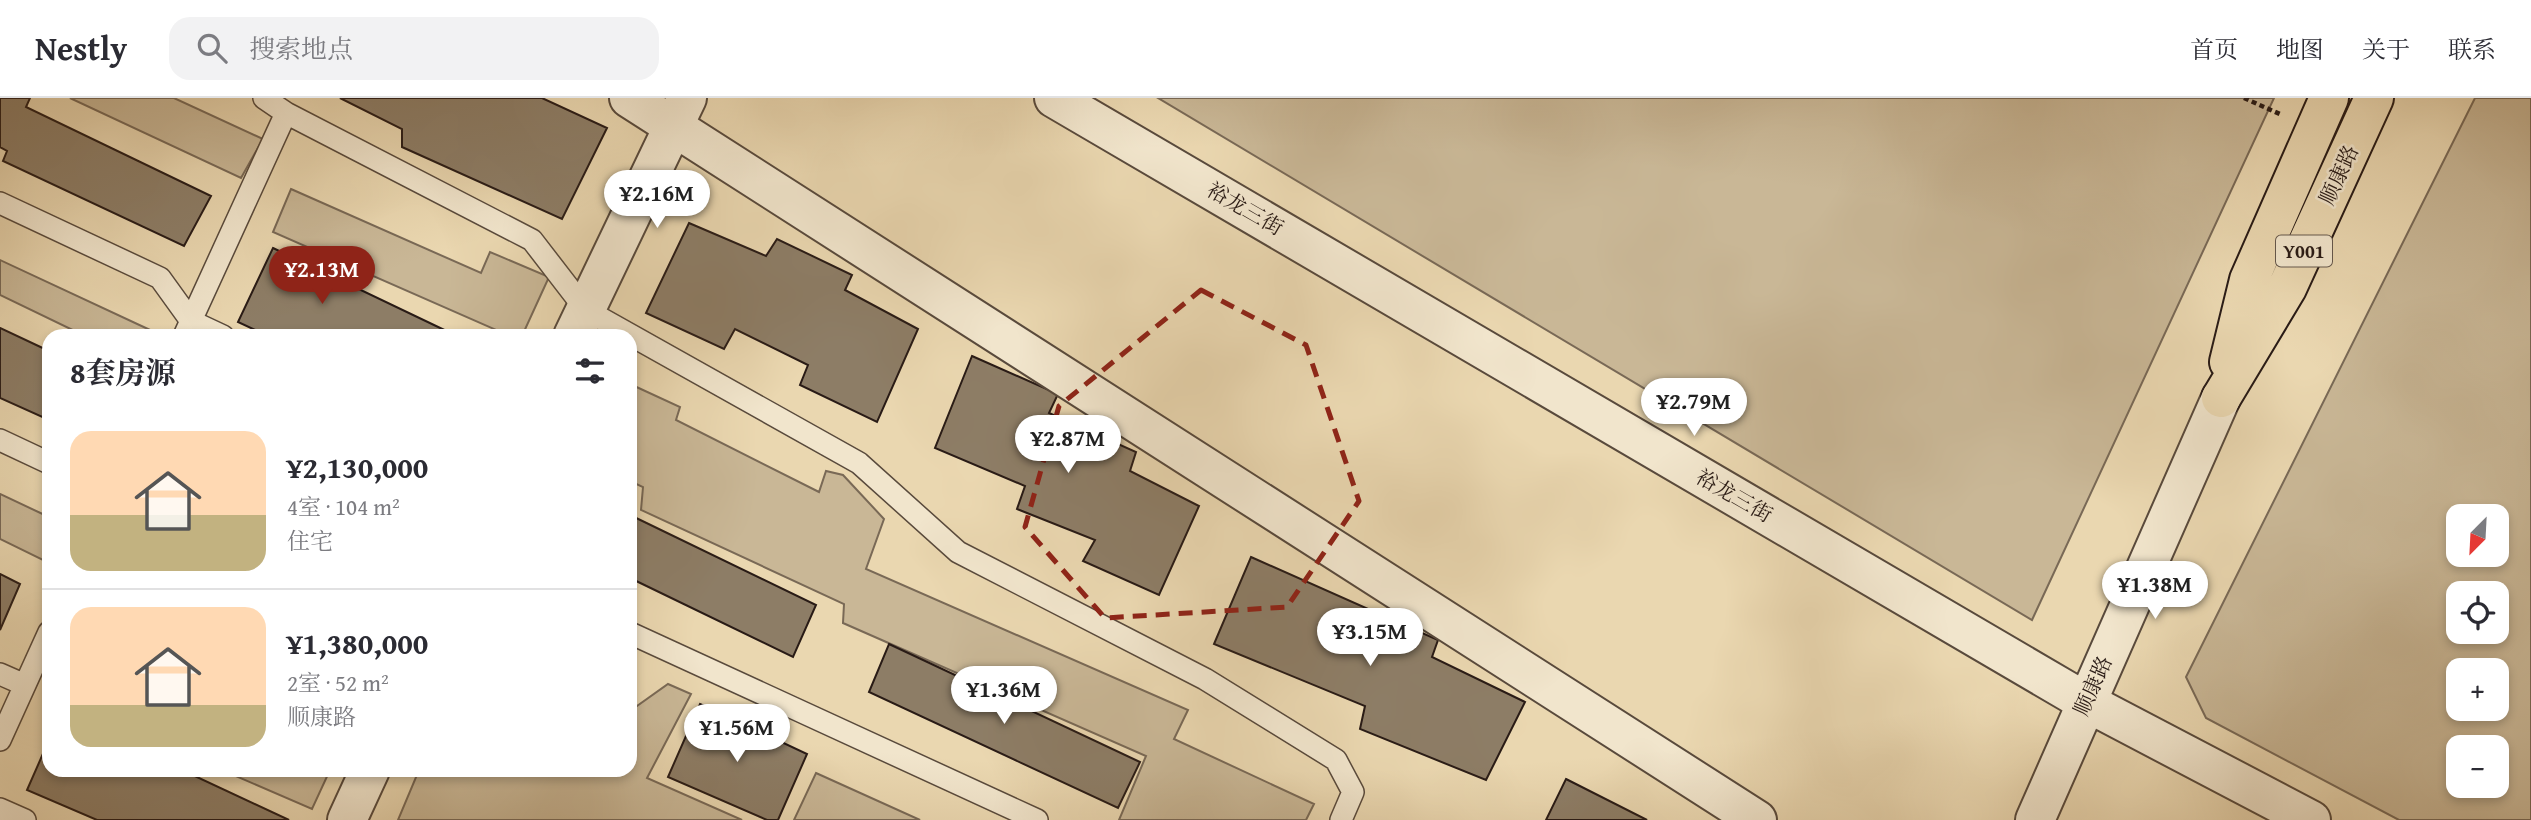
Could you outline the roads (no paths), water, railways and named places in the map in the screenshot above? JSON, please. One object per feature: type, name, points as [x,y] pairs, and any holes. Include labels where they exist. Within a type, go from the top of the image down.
[{"type":"main road","name":"顺康路","points":[[2221,398],[2249,280],[2329,98]]},
{"type":"main road","name":"顺康路","points":[[2221,398],[2287,288],[2374,98]]},
{"type":"street","points":[[629,98],[681,112],[1757,820]]},
{"type":"street","name":"裕龙三街","points":[[1054,98],[2086,702],[2311,820]]},
{"type":"street","points":[[579,323],[681,112]]},
{"type":"street","name":"顺康路","points":[[2035,820],[2221,398]]},
{"type":"street","points":[[347,820],[367,777]]},
{"type":"lane","points":[[264,98],[286,113],[532,240],[579,323]]},
{"type":"lane","points":[[188,329],[286,113]]},
{"type":"lane","points":[[0,203],[160,278],[188,329]]},
{"type":"lane","points":[[637,352],[859,463],[958,551],[1205,679],[1336,760],[1353,792],[1341,820]]},
{"type":"lane","points":[[0,440],[42,460]]},
{"type":"lane","points":[[637,636],[1037,820]]},
{"type":"lane","points":[[0,740],[42,647]]},
{"type":"lane","points":[[0,674],[25,685]]},
{"type":"lane","points":[[0,809],[25,820]]}]
